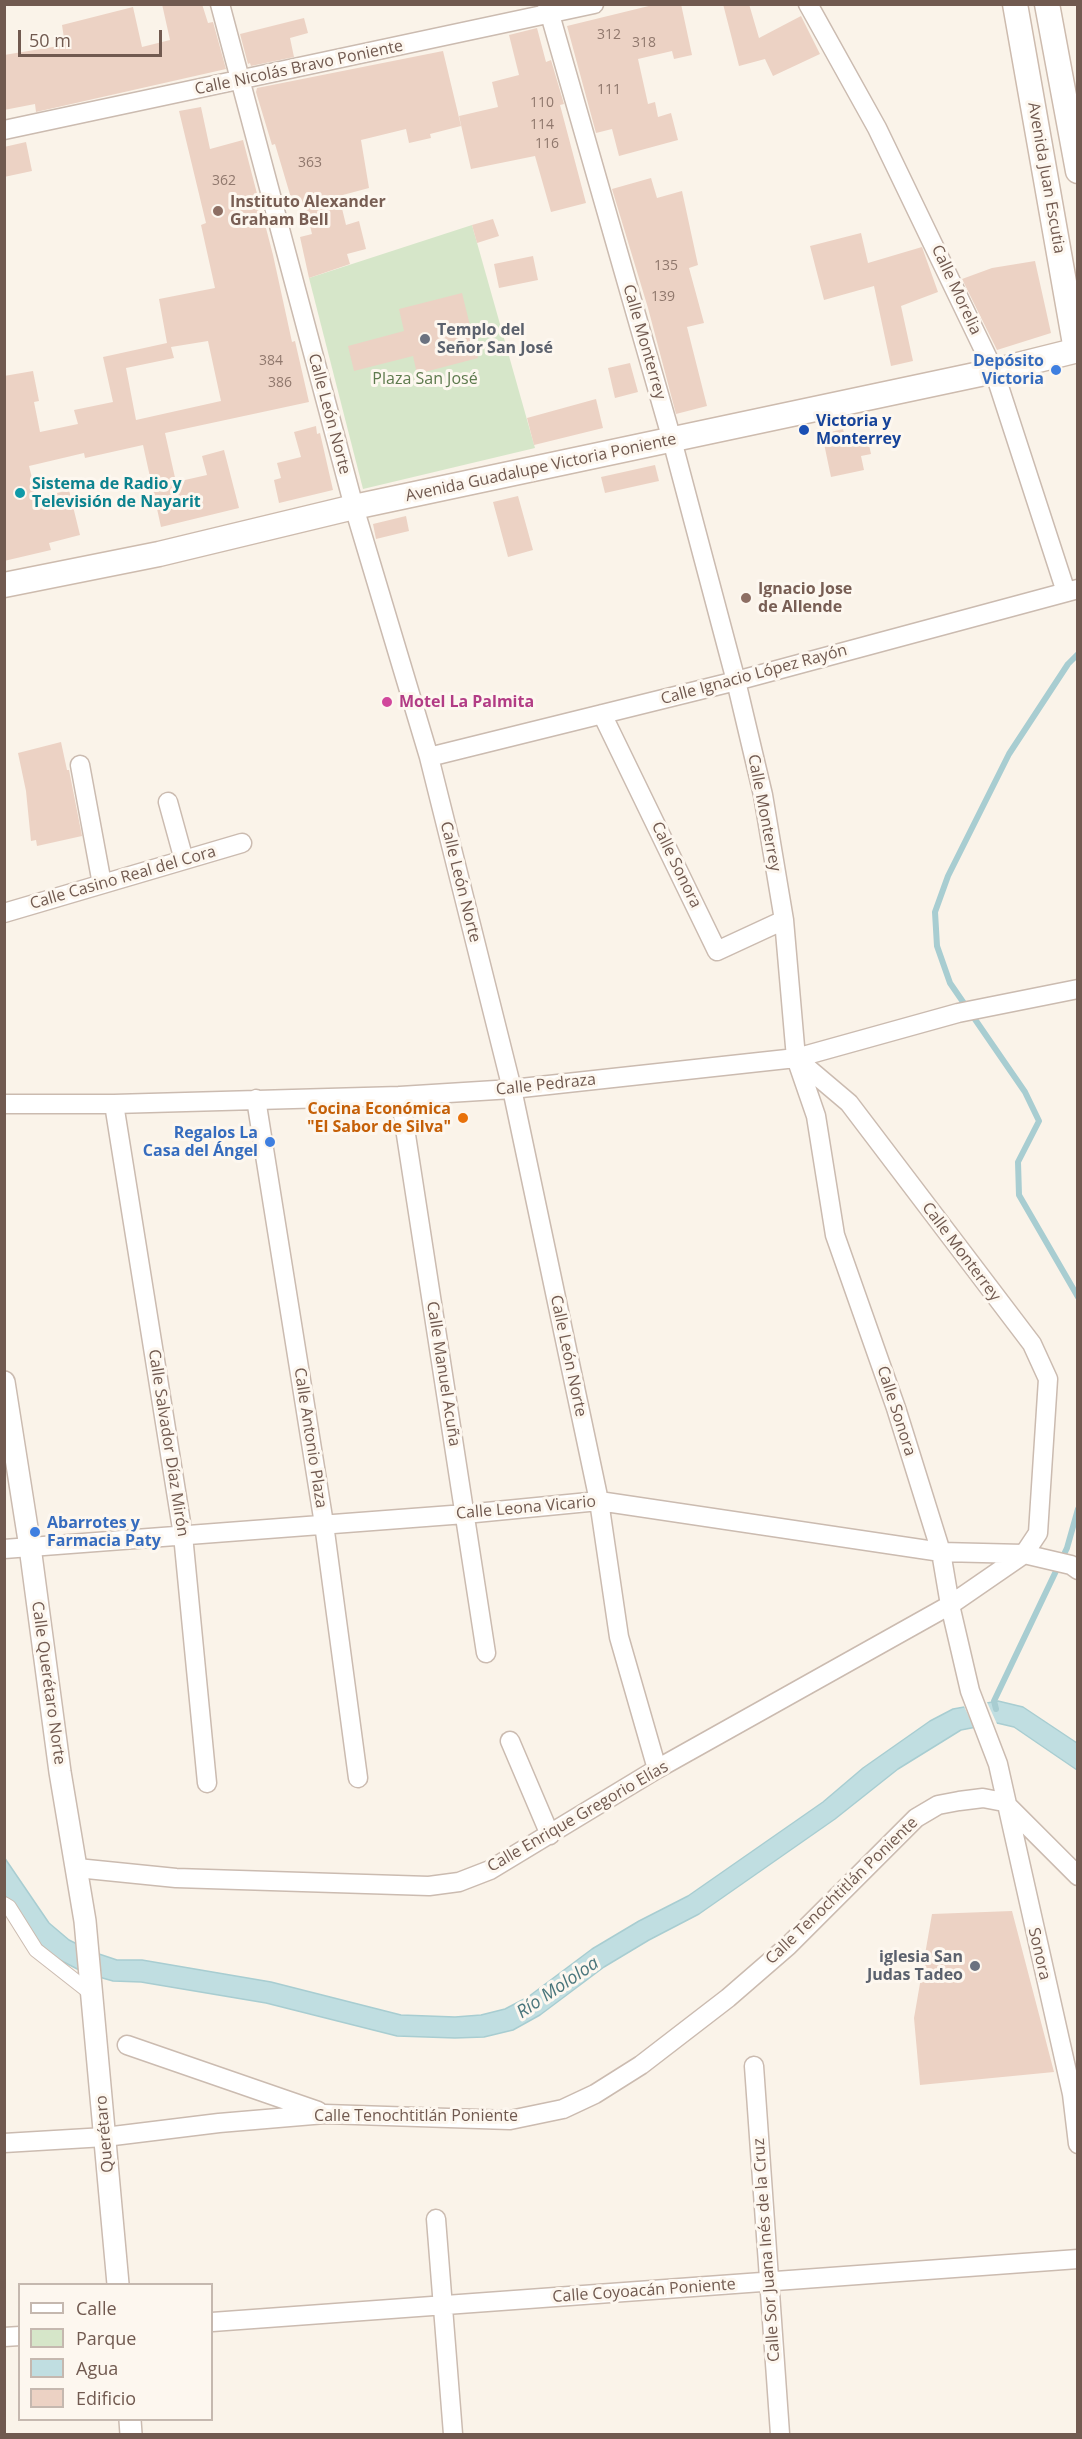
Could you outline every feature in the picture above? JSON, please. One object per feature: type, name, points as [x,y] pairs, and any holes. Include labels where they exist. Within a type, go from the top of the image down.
[{"type":"main road","name":"Avenida Juan Escutia","points":[[1015,4],[1077,350]]},
{"type":"main road","name":"Avenida Juan Escutia","points":[[1047,4],[1077,171]]},
{"type":"main road","name":"Avenida Guadalupe Victoria Poniente","points":[[4,585],[159,554],[354,507],[994,371],[1077,350]]},
{"type":"street","name":"Calle León Norte","points":[[220,4],[354,507],[429,757],[512,1089],[599,1501],[619,1637],[657,1769]]},
{"type":"street","name":"Calle Nicolás Bravo Poniente","points":[[4,130],[242,81],[548,9],[594,4]]},
{"type":"street","name":"Calle Morelia","points":[[808,4],[877,128],[994,371],[1072,590]]},
{"type":"street","name":"Calle Monterrey","points":[[548,9],[672,440],[736,681],[763,795],[784,920],[796,1058],[849,1103],[1032,1344],[1048,1379],[1048,1408],[1038,1533],[1024,1554]]},
{"type":"street","name":"Calle Ignacio López Rayón","points":[[429,757],[736,681],[1072,590]]},
{"type":"street","name":"Calle Sonora","points":[[602,714],[717,951],[784,920]]},
{"type":"street","points":[[80,765],[102,884]]},
{"type":"street","points":[[168,802],[184,860]]},
{"type":"street","name":"Calle Casino Real del Cora","points":[[4,913],[242,843]]},
{"type":"street","name":"Calle Pedraza","points":[[4,1104],[114,1104],[400,1096],[512,1089],[796,1058],[958,1013],[1077,989]]},
{"type":"street","name":"Calle Sonora","points":[[796,1058],[816,1116],[835,1235],[896,1408],[941,1552],[950,1605],[970,1691],[998,1764]]},
{"type":"street","name":"Calle Manuel Acuña","points":[[400,1096],[486,1653]]},
{"type":"street","name":"Calle Antonio Plaza","points":[[256,1099],[324,1524],[358,1778]]},
{"type":"street","name":"Calle Salvador Díaz Mirón","points":[[114,1104],[183,1535],[207,1783]]},
{"type":"street","name":"Calle Querétaro Norte","points":[[4,1382],[30,1547],[60,1772],[85,1921],[92,1989]]},
{"type":"street","name":"Calle Leona Vicario","points":[[4,1549],[465,1514],[599,1501],[941,1552],[1024,1554],[1045,1558],[1074,1568]]},
{"type":"street","name":"Calle Enrique Gregorio Elías","points":[[77,1868],[176,1878],[429,1886],[459,1882],[490,1870],[657,1769],[950,1605],[1024,1554]]},
{"type":"street","points":[[510,1742],[550,1835]]},
{"type":"street","name":"Sonora","points":[[998,1764],[1004,1802],[1072,2094],[1077,2144]]},
{"type":"street","name":"Calle Tenochtitlán Poniente","points":[[4,2143],[105,2137],[219,2123],[325,2114],[510,2120],[563,2109],[595,2094],[641,2065],[728,1998],[788,1946],[916,1818],[938,1805],[959,1801],[984,1798],[1004,1802]]},
{"type":"street","points":[[1004,1802],[1077,1876]]},
{"type":"street","points":[[4,1904],[9,1907],[36,1950],[92,1989]]},
{"type":"street","name":"Querétaro","points":[[92,1989],[118,2283]]},
{"type":"street","points":[[127,2045],[325,2114]]},
{"type":"street","name":"Calle Sor Juana Inés de la Cruz","points":[[754,2066],[780,2434]]},
{"type":"street","points":[[436,2219],[453,2434]]},
{"type":"street","name":"Calle Coyoacán Poniente","points":[[213,2322],[1077,2259]]},
{"type":"green space","name":"Plaza San José","points":[[472,225],[535,448],[363,489],[309,278]]},
{"type":"water","name":"Río Mololoa","points":[[998,1701],[1023,1707],[1077,1743],[1077,1770],[1014,1727],[997,1723],[961,1730],[898,1769],[835,1819],[699,1914],[604,1967],[540,2015],[513,2030],[484,2037],[397,2036],[266,2003],[141,1982],[113,1981],[85,1973],[56,1958],[33,1938],[5,1898],[4,1857],[49,1923],[69,1940],[93,1952],[117,1960],[142,1960],[271,1982],[401,2015],[455,2017],[481,2015],[505,2009],[528,1997],[592,1949],[688,1896],[823,1802],[863,1768],[930,1721],[953,1709]]},
{"type":"pier","points":[[986,1700],[998,1726],[975,1730],[963,1704]]},
{"type":"building","points":[[162,4],[202,4],[208,23],[213,22],[226,69],[36,112],[35,104],[4,110],[4,55],[65,45],[62,25],[133,7],[142,47],[170,40]]},
{"type":"building","points":[[657,4],[681,4],[692,55],[674,59],[672,51],[638,59],[648,104],[655,102],[658,117],[671,113],[678,140],[619,156],[612,129],[596,133],[567,26]]},
{"type":"building","points":[[723,4],[749,4],[759,38],[801,16],[820,54],[773,76],[765,59],[739,66]]},
{"type":"building","points":[[304,18],[308,33],[290,38],[294,57],[251,66],[250,63],[248,64],[240,34]]},
{"type":"building","points":[[537,28],[546,62],[551,60],[564,104],[560,105],[586,203],[551,212],[535,156],[471,169],[459,116],[498,107],[492,82],[519,75],[509,35]]},
{"type":"building","points":[[443,51],[461,126],[430,134],[431,138],[409,143],[406,129],[361,140],[369,188],[339,196],[346,225],[359,221],[366,249],[347,254],[350,264],[309,278],[300,237],[312,234],[305,205],[294,208],[275,144],[272,145],[256,92],[257,88]]},
{"type":"building","points":[[201,107],[210,149],[243,140],[273,255],[292,342],[295,341],[309,402],[165,433],[176,482],[207,475],[202,456],[224,450],[239,508],[161,527],[143,445],[85,458],[84,453],[29,466],[37,498],[69,490],[80,535],[49,543],[51,550],[4,561],[4,376],[33,371],[39,401],[34,402],[40,432],[78,424],[74,410],[113,402],[103,357],[167,343],[159,299],[215,288],[201,225],[206,223],[179,111]],"holes":[[[208,341],[221,401],[136,420],[126,368],[174,358],[171,347]]]},
{"type":"building","points":[[26,142],[32,171],[4,177],[4,147]]},
{"type":"building","points":[[651,178],[657,198],[682,191],[698,265],[689,268],[704,323],[687,327],[707,406],[676,414],[648,308],[612,189]]},
{"type":"building","points":[[493,219],[499,236],[477,243],[472,225]]},
{"type":"building","points":[[861,233],[868,263],[922,247],[938,292],[901,306],[913,361],[891,366],[874,286],[824,300],[810,246]]},
{"type":"building","points":[[533,256],[538,280],[499,288],[494,264]]},
{"type":"building","points":[[1035,261],[1051,333],[997,350],[962,279],[992,268]]},
{"type":"building","name":"Templo del Señor San José","points":[[462,293],[478,358],[417,374],[413,356],[354,371],[348,346],[404,331],[399,309]]},
{"type":"building","points":[[630,363],[638,392],[615,398],[608,368]]},
{"type":"building","points":[[596,399],[603,428],[534,445],[527,418]]},
{"type":"building","points":[[316,426],[317,434],[320,433],[333,490],[279,503],[274,480],[281,478],[277,463],[301,457],[294,432]]},
{"type":"building","points":[[843,429],[846,440],[867,435],[871,454],[861,456],[864,470],[831,477],[822,434]]},
{"type":"building","points":[[655,465],[659,481],[605,493],[601,477]]},
{"type":"building","points":[[518,496],[533,550],[508,557],[493,502]]},
{"type":"building","points":[[406,516],[409,531],[376,539],[373,524]]},
{"type":"building","points":[[61,742],[82,836],[37,846],[36,840],[31,841],[26,791],[18,753]]},
{"type":"building","name":"iglesia San Judas Tadeo","points":[[1012,1911],[1054,2072],[920,2085],[914,2018],[932,1914]]},
{"type":"waterway","points":[[1078,654],[1068,664],[1009,754],[948,876],[935,912],[937,946],[950,983],[1025,1092],[1039,1121],[1018,1162],[1019,1195],[1078,1297]]},
{"type":"waterway","points":[[996,1709],[994,1701],[1067,1548],[1078,1509]]},
{"type":"place","name":"Instituto Alexander Graham Bell","points":[[218,211]]},
{"type":"place","name":"Templo del Señor San José","points":[[425,339]]},
{"type":"place","name":"Depósito Victoria","points":[[1056,370]]},
{"type":"place","name":"Victoria y Monterrey","points":[[804,430]]},
{"type":"place","name":"Sistema de Radio y Televisión de Nayarit","points":[[20,493]]},
{"type":"place","name":"Ignacio Jose de Allende","points":[[746,598]]},
{"type":"place","name":"Motel La Palmita","points":[[387,702]]},
{"type":"place","name":"Cocina Económica \"El Sabor de Silva\"","points":[[463,1118]]},
{"type":"place","name":"Regalos La Casa del Ángel","points":[[270,1142]]},
{"type":"place","name":"Abarrotes y Farmacia Paty","points":[[35,1532]]},
{"type":"place","name":"iglesia San Judas Tadeo","points":[[975,1966]]}]
